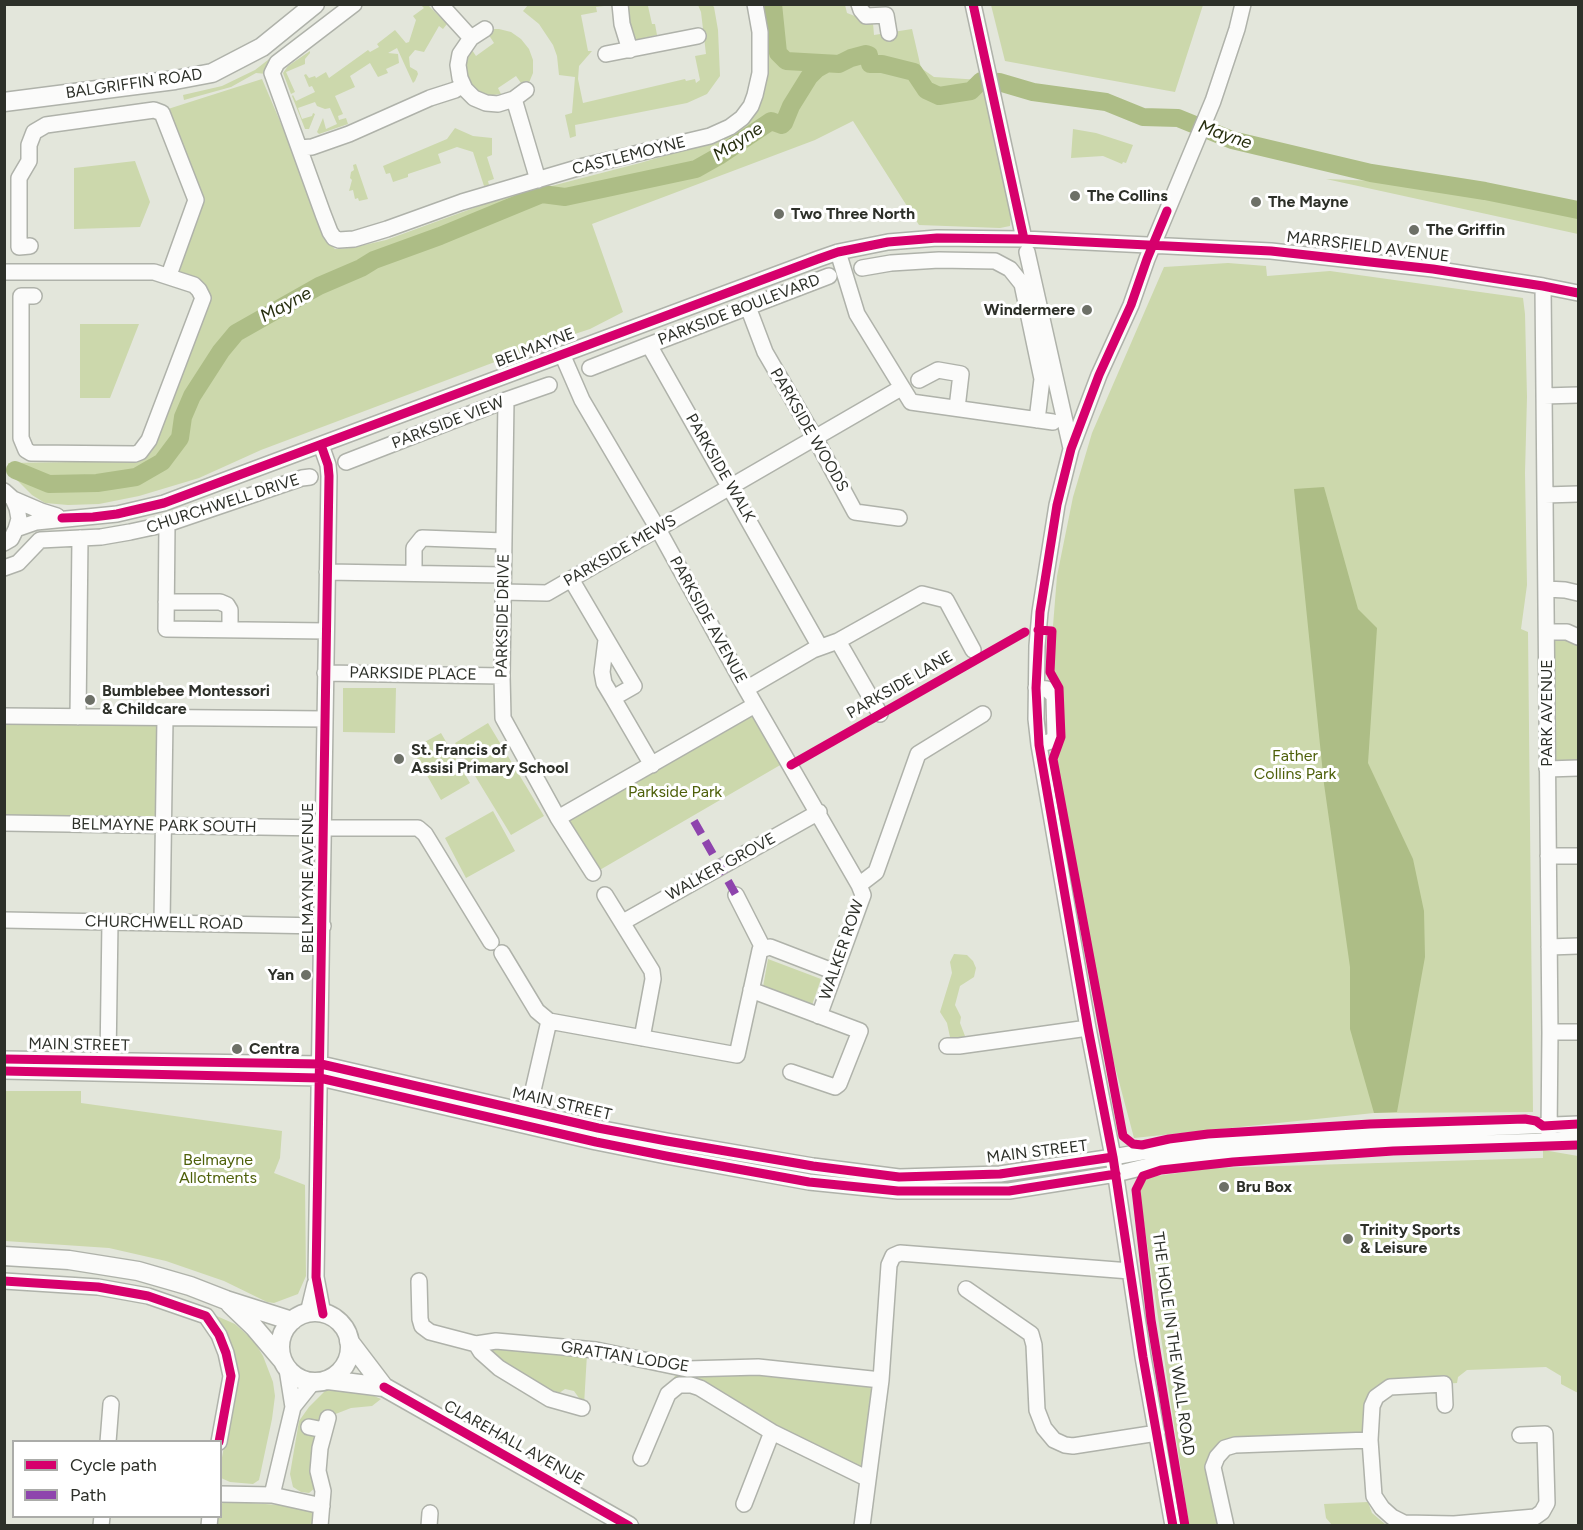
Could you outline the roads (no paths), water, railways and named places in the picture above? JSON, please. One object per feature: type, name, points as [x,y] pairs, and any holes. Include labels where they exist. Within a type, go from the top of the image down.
[{"type":"main road","name":"BALGRIFFIN ROAD","points":[[4,102],[175,80],[212,73],[262,47],[315,4]]},
{"type":"main road","points":[[4,1256],[69,1260],[138,1270],[226,1300],[308,1316],[333,1318],[342,1325],[349,1341],[347,1362],[340,1371],[321,1381],[295,1376],[254,1327],[226,1300]]},
{"type":"main road","points":[[284,1364],[280,1349],[286,1328],[308,1316]]},
{"type":"main road","name":"CLAREHALL AVENUE","points":[[349,1341],[384,1387],[629,1526]]},
{"type":"main road","name":"CLAREHALL AVENUE","points":[[321,1381],[384,1387]]},
{"type":"street","name":"CASTLEMOYNE","points":[[354,4],[273,69],[273,79],[330,232],[334,238],[339,240],[354,239],[462,202],[584,166],[710,136],[730,127],[742,118],[755,95],[760,73],[760,32],[755,4]]},
{"type":"street","points":[[440,4],[471,38]]},
{"type":"street","points":[[620,4],[622,24],[630,50]]},
{"type":"street","points":[[859,4],[866,16],[886,15],[889,33]]},
{"type":"street","points":[[974,4],[994,103],[1020,255],[1071,449]]},
{"type":"street","name":"THE HOLE IN THE WALL ROAD","points":[[1173,1526],[1116,1174],[1039,745],[1036,688],[1040,612],[1057,505],[1071,449],[1099,375],[1131,305],[1153,244],[1213,101],[1243,4]]},
{"type":"street","points":[[485,30],[471,38],[460,54],[458,65],[463,85],[474,98],[486,103],[498,104],[520,94],[538,180]]},
{"type":"street","points":[[606,54],[698,36]]},
{"type":"street","points":[[300,148],[312,147],[349,134],[463,85]]},
{"type":"street","points":[[30,246],[19,247],[19,178],[29,161],[29,145],[34,132],[46,125],[154,110],[162,113],[196,200],[169,275]]},
{"type":"street","name":"BELMAYNE","points":[[16,529],[36,522],[109,515],[164,503],[838,252],[888,242],[937,238],[1020,255]]},
{"type":"street","name":"MARRSFIELD AVENUE","points":[[1020,255],[1153,244],[1306,255],[1433,269],[1578,293]]},
{"type":"street","points":[[838,252],[857,314],[911,402],[1053,422]]},
{"type":"street","points":[[862,268],[900,262],[995,261],[1020,255]]},
{"type":"street","points":[[1020,255],[1022,284],[1042,379],[1037,420]]},
{"type":"street","points":[[4,272],[154,272],[194,285],[203,295],[149,440],[140,452],[135,454],[31,453],[26,450],[21,438],[21,296],[34,296]]},
{"type":"street","name":"PARKSIDE BOULEVARD","points":[[649,345],[829,276]]},
{"type":"street","name":"PARK AVENUE","points":[[1543,286],[1549,1133]]},
{"type":"street","name":"PARKSIDE WOODS","points":[[748,307],[765,352],[855,512],[900,518]]},
{"type":"street","points":[[590,368],[649,345]]},
{"type":"street","name":"PARKSIDE WALK","points":[[649,345],[820,647]]},
{"type":"street","name":"PARKSIDE AVENUE","points":[[562,354],[582,400],[658,529],[755,705],[819,812],[859,885]]},
{"type":"street","points":[[919,380],[938,370],[961,374],[957,408]]},
{"type":"street","name":"PARKSIDE VIEW","points":[[346,462],[549,385]]},
{"type":"street","name":"PARKSIDE MEWS","points":[[503,592],[548,593],[815,438],[899,385]]},
{"type":"street","points":[[1544,396],[1578,395]]},
{"type":"street","name":"PARKSIDE DRIVE","points":[[506,400],[503,718],[558,818],[593,873]]},
{"type":"street","name":"BELMAYNE AVENUE","points":[[308,1316],[316,1277],[330,476],[321,445]]},
{"type":"street","name":"CHURCHWELL DRIVE","points":[[4,568],[18,563],[40,540],[130,532],[168,524],[310,477]]},
{"type":"street","name":"BELMAYNE","points":[[7,493],[40,512],[62,518]]},
{"type":"street","name":"BELMAYNE","points":[[7,493],[17,508],[19,519],[16,529]]},
{"type":"street","points":[[1545,495],[1578,494]]},
{"type":"street","points":[[168,524],[166,629],[326,631]]},
{"type":"street","points":[[4,543],[11,539],[16,529]]},
{"type":"street","points":[[78,717],[80,538]]},
{"type":"street","points":[[414,573],[414,548],[422,538],[504,541]]},
{"type":"street","points":[[327,572],[504,575]]},
{"type":"street","points":[[571,579],[634,686],[613,698]]},
{"type":"street","points":[[1546,589],[1578,593]]},
{"type":"street","points":[[746,689],[820,647],[838,640],[922,594],[946,600],[973,650]]},
{"type":"street","points":[[166,602],[220,602],[227,605],[230,610],[230,630]]},
{"type":"street","points":[[1547,632],[1567,632],[1578,637]]},
{"type":"street","points":[[606,640],[604,683],[652,765]]},
{"type":"street","points":[[838,640],[880,714]]},
{"type":"street","name":"PARKSIDE PLACE","points":[[325,673],[502,676]]},
{"type":"street","points":[[558,818],[755,705]]},
{"type":"street","points":[[859,885],[876,872],[918,754],[983,714]]},
{"type":"street","points":[[4,716],[324,719]]},
{"type":"street","points":[[162,923],[165,718]]},
{"type":"street","points":[[1547,769],[1578,768]]},
{"type":"street","name":"WALKER GROVE","points":[[623,922],[819,812]]},
{"type":"street","name":"BELMAYNE PARK SOUTH","points":[[4,823],[418,828],[425,834],[491,942]]},
{"type":"street","points":[[1548,856],[1578,856]]},
{"type":"street","name":"WALKER ROW","points":[[819,1016],[863,895],[859,885]]},
{"type":"street","points":[[605,895],[652,971],[653,979],[642,1038]]},
{"type":"street","points":[[736,895],[764,948]]},
{"type":"street","name":"CHURCHWELL ROAD","points":[[4,920],[323,926]]},
{"type":"street","points":[[108,1060],[110,922]]},
{"type":"street","points":[[1549,946],[1578,946]]},
{"type":"street","points":[[502,953],[537,1011],[549,1021],[737,1055],[758,953],[770,947],[835,972]]},
{"type":"street","points":[[751,990],[860,1031],[839,1084],[832,1088],[791,1072]]},
{"type":"street","points":[[528,1112],[549,1021]]},
{"type":"street","points":[[947,1046],[1088,1028]]},
{"type":"street","points":[[1550,1032],[1578,1032]]},
{"type":"street","name":"MAIN STREET","points":[[4,1059],[108,1060],[321,1071],[667,1141],[813,1166],[898,1184],[1000,1174],[1187,1144],[1287,1136],[1383,1130],[1549,1133],[1578,1138]]},
{"type":"street","name":"MAIN STREET","points":[[4,1071],[321,1071],[654,1154],[808,1182],[898,1184],[1009,1191],[1116,1174],[1173,1160],[1211,1155],[1549,1133],[1578,1124]]},
{"type":"street","points":[[862,1526],[881,1380],[890,1265],[893,1257],[900,1252],[1130,1271]]},
{"type":"street","points":[[4,1281],[98,1287],[148,1296],[206,1316],[219,1335],[231,1376],[219,1440]]},
{"type":"street","name":"GRATTAN LODGE","points":[[419,1281],[425,1299],[420,1319],[422,1326],[430,1332],[476,1344],[496,1341],[596,1350],[687,1370],[758,1367],[881,1380]]},
{"type":"street","points":[[966,1289],[1031,1334],[1034,1345],[1037,1410],[1044,1428],[1054,1440],[1073,1446],[1157,1433]]},
{"type":"street","points":[[476,1344],[499,1368],[550,1399],[582,1408]]},
{"type":"street","points":[[272,1495],[293,1407],[284,1364]]},
{"type":"street","points":[[293,1407],[321,1381]]},
{"type":"street","points":[[1445,1405],[1444,1384],[1390,1387],[1376,1397],[1371,1406],[1370,1440],[1374,1496],[1382,1508],[1392,1517],[1404,1523],[1454,1525],[1527,1519],[1542,1512],[1546,1503],[1545,1434],[1520,1436]]},
{"type":"street","name":"GRATTAN LODGE","points":[[641,1458],[668,1394],[679,1385],[691,1385],[700,1388],[772,1432],[868,1479]]},
{"type":"street","points":[[566,1404],[571,1389]]},
{"type":"street","points":[[108,1440],[111,1404]]},
{"type":"street","points":[[309,1427],[326,1424],[318,1471],[323,1491],[320,1526]]},
{"type":"street","points":[[744,1504],[772,1432]]},
{"type":"street","points":[[1226,1526],[1214,1467],[1216,1457],[1225,1448],[1235,1445],[1370,1440]]},
{"type":"street","points":[[222,1494],[272,1495],[322,1506]]},
{"type":"waterway","name":"Mayne","points":[[773,4],[778,53],[786,61],[839,64],[866,54],[869,55],[870,64],[882,64],[914,72],[926,90],[939,96],[971,91],[981,81],[999,82],[1033,92],[1106,102],[1143,117],[1178,118],[1232,140],[1371,173],[1485,191],[1578,210]]},
{"type":"waterway","name":"Mayne","points":[[15,470],[49,484],[97,483],[136,477],[162,462],[180,438],[183,417],[192,396],[221,351],[236,333],[319,286],[374,260],[542,194],[565,197],[696,169],[771,121],[782,125],[809,77],[826,64]]},
{"type":"place","name":"The Collins","points":[[1075,196]]},
{"type":"place","name":"The Mayne","points":[[1256,202]]},
{"type":"place","name":"Two Three North","points":[[779,214]]},
{"type":"place","name":"The Griffin","points":[[1414,230]]},
{"type":"place","name":"Windermere","points":[[1087,310]]},
{"type":"place","name":"Bumblebee Montessori & Childcare","points":[[90,700]]},
{"type":"place","name":"St. Francis of Assisi Primary School","points":[[399,759]]},
{"type":"place","name":"Yan","points":[[306,975]]},
{"type":"place","name":"Centra","points":[[237,1049]]},
{"type":"place","name":"Bru Box","points":[[1224,1187]]},
{"type":"place","name":"Trinity Sports & Leisure","points":[[1348,1239]]},
{"type":"park label","name":"Father Collins Park","points":[[1295,765]]},
{"type":"park label","name":"Parkside Park","points":[[675,792]]},
{"type":"park label","name":"Belmayne Allotments","points":[[218,1169]]}]
